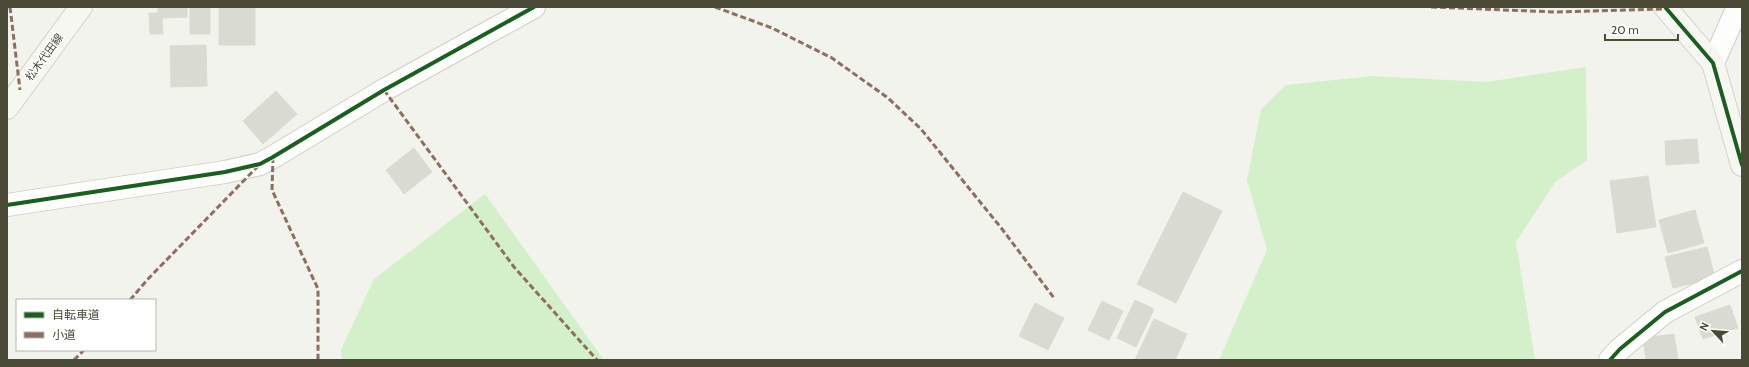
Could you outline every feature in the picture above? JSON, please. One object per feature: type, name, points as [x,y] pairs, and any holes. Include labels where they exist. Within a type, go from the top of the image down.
[{"type":"street","name":"松木代田線","points":[[7,108],[81,7]]},
{"type":"street","points":[[7,205],[225,172],[260,164],[384,90],[534,7]]},
{"type":"street","points":[[1665,7],[1713,63],[1742,165]]},
{"type":"street","points":[[1713,63],[1738,7]]},
{"type":"street","points":[[1610,360],[1620,349],[1665,312],[1742,271]]},
{"type":"green space","points":[[1586,67],[1587,160],[1555,182],[1516,242],[1535,360],[1219,360],[1267,250],[1247,180],[1261,109],[1286,85],[1372,76],[1486,82]]},
{"type":"green space","points":[[485,194],[604,360],[342,360],[341,350],[374,279]]},
{"type":"building","points":[[158,7],[187,7],[187,17],[162,18],[163,34],[150,34],[149,13],[158,13]]},
{"type":"building","points":[[190,7],[210,7],[210,34],[190,34]]},
{"type":"building","points":[[219,7],[255,7],[255,45],[219,45]]},
{"type":"building","points":[[206,45],[207,86],[171,87],[170,46]]},
{"type":"building","points":[[276,91],[297,114],[263,144],[243,121]]},
{"type":"building","points":[[1697,139],[1699,163],[1666,165],[1665,141]]},
{"type":"building","points":[[414,148],[432,172],[404,194],[386,170]]},
{"type":"building","points":[[1648,176],[1656,227],[1617,233],[1610,181]]},
{"type":"building","points":[[1183,192],[1222,211],[1176,303],[1137,284]]},
{"type":"building","points":[[1695,210],[1704,243],[1668,253],[1659,220]]},
{"type":"building","points":[[1707,247],[1715,278],[1673,288],[1665,257]]},
{"type":"building","points":[[1135,300],[1154,309],[1136,347],[1117,338]]},
{"type":"building","points":[[1102,301],[1123,311],[1109,340],[1088,330]]},
{"type":"building","points":[[1035,303],[1064,318],[1048,350],[1019,336]]},
{"type":"building","points":[[1730,305],[1738,328],[1703,339],[1695,317]]},
{"type":"building","points":[[1154,319],[1187,334],[1175,360],[1135,360]]},
{"type":"building","points":[[1674,334],[1678,360],[1646,360],[1643,338]]},
{"type":"marked path","points":[[10,7],[20,90]]},
{"type":"marked path","points":[[715,7],[772,28],[832,58],[888,98],[921,129],[1002,229],[1054,298]]},
{"type":"marked path","points":[[1431,7],[1555,12],[1666,9]]},
{"type":"marked path","points":[[384,90],[514,267],[597,360]]},
{"type":"marked path","points":[[273,157],[272,190],[318,289],[318,360]]},
{"type":"marked path","points":[[131,299],[148,279],[258,166]]},
{"type":"marked path","points":[[74,360],[83,351]]},
{"type":"cycle path","points":[[7,205],[225,172],[260,164],[384,90],[534,7]]},
{"type":"cycle path","points":[[1665,7],[1713,63],[1742,165]]},
{"type":"cycle path","points":[[1610,360],[1620,349],[1665,312],[1742,271]]}]
